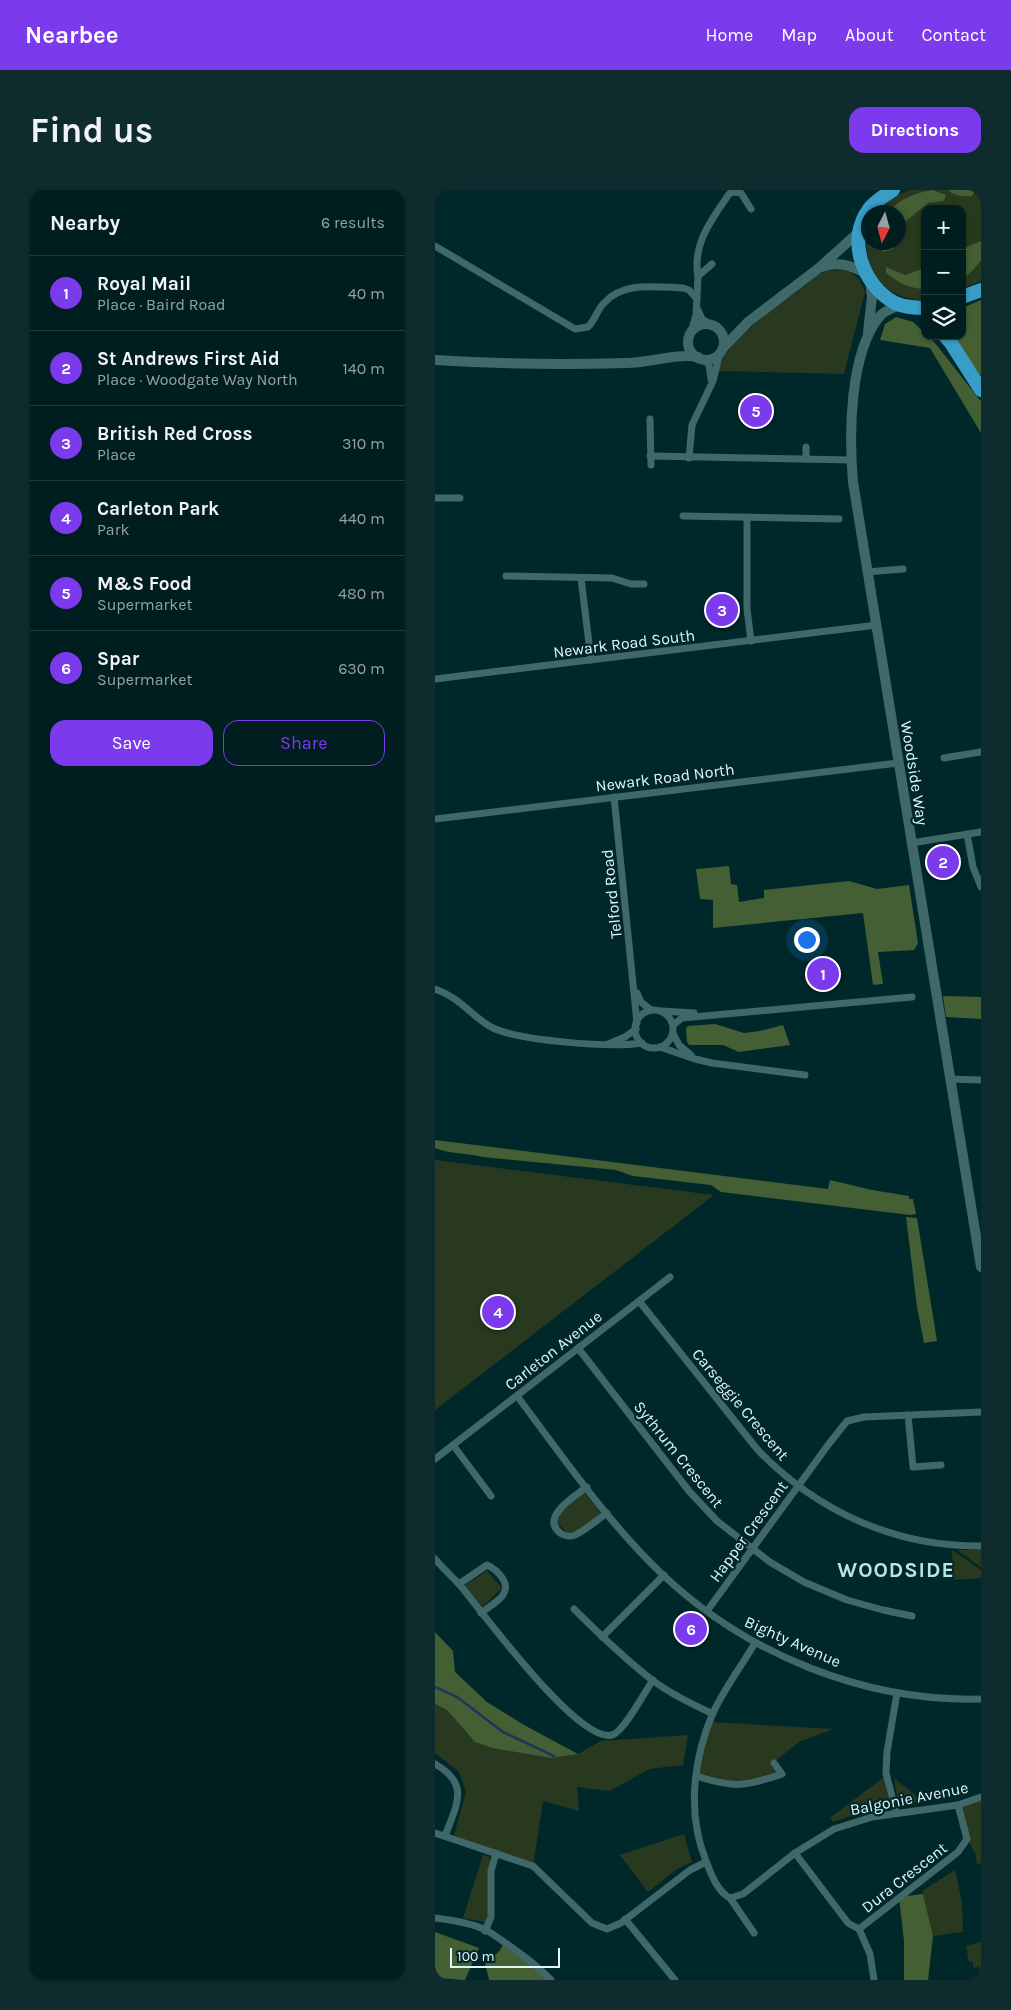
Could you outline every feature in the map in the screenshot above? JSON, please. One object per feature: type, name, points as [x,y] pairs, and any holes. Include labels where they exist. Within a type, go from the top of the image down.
[{"type":"highway","points":[[870,205],[872,190]]},
{"type":"highway","points":[[874,205],[893,190]]},
{"type":"highway","points":[[860,232],[859,252],[867,276],[883,295],[901,305],[921,310]]},
{"type":"highway","points":[[966,296],[981,290]]},
{"type":"highway","points":[[948,340],[981,390]]},
{"type":"street","points":[[666,358],[679,352],[688,343],[697,308],[697,258],[701,240],[729,194],[733,192],[741,193],[751,209]]},
{"type":"street","points":[[438,361],[554,364],[628,363],[687,356],[709,359],[721,350],[749,322],[819,268],[860,232]]},
{"type":"street","points":[[435,246],[575,329],[588,327],[603,304],[613,296],[633,288],[645,286],[683,288],[689,290],[697,299]]},
{"type":"street","points":[[819,268],[840,263],[854,267],[867,276]]},
{"type":"street","points":[[698,276],[712,264]]},
{"type":"street","name":"Woodside Way","points":[[867,276],[872,297],[866,343],[856,378],[853,398],[851,460],[854,490],[950,1079],[980,1247],[981,1267]]},
{"type":"street","name":"Woodside Way","points":[[866,343],[880,316],[886,311],[901,305]]},
{"type":"street","points":[[697,308],[702,319],[723,329],[749,322]]},
{"type":"street","points":[[689,458],[692,424],[711,387],[723,337],[714,326],[700,325],[691,332]]},
{"type":"street","points":[[688,343],[690,349],[711,371],[711,387]]},
{"type":"street","points":[[650,419],[651,465]]},
{"type":"street","points":[[806,447],[806,459]]},
{"type":"street","points":[[650,456],[851,460]]},
{"type":"street","points":[[435,498],[460,498]]},
{"type":"street","points":[[683,516],[839,519]]},
{"type":"street","points":[[747,518],[747,610],[751,641]]},
{"type":"street","points":[[867,572],[903,568]]},
{"type":"street","points":[[506,576],[612,578],[631,584],[644,584]]},
{"type":"street","points":[[581,578],[591,660]]},
{"type":"street","name":"Newark Road South","points":[[435,679],[877,625]]},
{"type":"street","points":[[945,758],[981,752]]},
{"type":"street","name":"Newark Road North","points":[[435,820],[898,763]]},
{"type":"street","name":"Telford Road","points":[[614,797],[635,989],[636,1026]]},
{"type":"street","points":[[911,843],[981,832]]},
{"type":"street","points":[[967,834],[973,867],[981,887]]},
{"type":"street","points":[[435,989],[449,994],[480,1020],[502,1032],[606,1045],[627,1046],[642,1043],[652,1047],[660,1046],[695,1059],[805,1075]]},
{"type":"street","name":"Telford Road","points":[[635,989],[641,1002],[651,1010]]},
{"type":"street","points":[[660,1046],[670,1039],[673,1029],[682,1018],[912,997]]},
{"type":"street","points":[[606,1045],[625,1037],[636,1026],[642,1015],[651,1010],[719,1014]]},
{"type":"street","points":[[659,1011],[668,1016],[679,1044],[695,1059]]},
{"type":"street","points":[[636,1026],[642,1043]]},
{"type":"street","points":[[950,1079],[981,1080]]},
{"type":"street","name":"Carleton Avenue","points":[[435,1459],[670,1277]]},
{"type":"street","name":"Carseggie Crescent","points":[[639,1301],[757,1449],[797,1487],[829,1507],[877,1528],[952,1546],[981,1546]]},
{"type":"street","name":"Sythrum Crescent","points":[[578,1348],[689,1491],[717,1522],[786,1572],[824,1591],[865,1605],[912,1616]]},
{"type":"street","name":"Bighty Avenue","points":[[517,1396],[607,1513],[664,1575],[707,1611],[755,1643],[831,1675],[897,1693],[981,1699]]},
{"type":"street","name":"Happer Crescent","points":[[707,1611],[847,1421],[864,1417],[981,1412]]},
{"type":"street","points":[[908,1415],[913,1467],[941,1465]]},
{"type":"street","points":[[453,1445],[491,1496]]},
{"type":"street","points":[[587,1487],[556,1512],[554,1521],[557,1530],[564,1535],[574,1536],[607,1513]]},
{"type":"street","points":[[435,1560],[459,1584],[521,1662],[576,1718],[601,1734],[612,1735],[620,1730],[653,1680]]},
{"type":"street","points":[[459,1584],[487,1566],[500,1575],[506,1590],[504,1595],[481,1613]]},
{"type":"street","points":[[603,1637],[664,1575]]},
{"type":"street","points":[[574,1609],[653,1680],[679,1697],[713,1714]]},
{"type":"street","points":[[754,1933],[731,1898],[721,1890],[706,1862],[696,1830],[694,1800],[701,1748],[713,1714],[755,1643]]},
{"type":"street","points":[[895,1812],[886,1772],[889,1733],[897,1693]]},
{"type":"street","points":[[696,1776],[719,1783],[741,1785],[782,1774],[774,1762]]},
{"type":"street","points":[[435,1764],[454,1780],[459,1793],[445,1836]]},
{"type":"street","name":"Balgonie Avenue","points":[[731,1898],[743,1894],[795,1853],[834,1829],[864,1819],[895,1812],[959,1805],[981,1797]]},
{"type":"street","name":"Dura Crescent","points":[[795,1853],[848,1923],[859,1929],[958,1852],[967,1839],[959,1805]]},
{"type":"street","points":[[435,1833],[533,1866],[592,1923],[600,1928],[607,1929],[625,1919],[690,1870],[706,1862]]},
{"type":"street","points":[[485,1931],[491,1918],[491,1871],[496,1853]]},
{"type":"street","points":[[435,1918],[469,1924],[494,1934],[498,1939],[527,1957],[551,1980]]},
{"type":"street","points":[[625,1919],[675,1980]]},
{"type":"street","points":[[859,1929],[870,1954],[874,1980]]},
{"type":"green space","points":[[910,190],[981,190],[981,281],[966,287],[966,205],[921,205],[921,300],[911,299],[888,289],[872,270],[867,250],[906,250],[906,205],[884,205],[893,197]]},
{"type":"green space","points":[[933,190],[946,195],[944,201],[921,205],[921,209],[906,221],[906,205],[896,205],[921,192]]},
{"type":"green space","points":[[948,190],[976,190],[972,196],[966,196],[956,195]]},
{"type":"green space","points":[[981,241],[981,261],[966,276],[966,250],[966,247]]},
{"type":"green space","points":[[886,267],[905,275],[921,269],[921,288],[908,286],[886,273]]},
{"type":"green space","points":[[843,270],[857,278],[865,292],[844,374],[718,371],[735,343],[761,318],[818,275],[826,271]]},
{"type":"green space","points":[[981,300],[981,376],[953,340],[966,340],[966,306]]},
{"type":"green space","points":[[896,317],[913,322],[921,329],[921,340],[932,340],[935,343],[981,401],[981,433],[930,348],[880,340],[885,324]]},
{"type":"green space","points":[[729,866],[731,884],[737,885],[739,902],[764,898],[764,890],[849,881],[877,889],[909,885],[918,943],[914,950],[878,952],[883,984],[873,985],[863,913],[713,928],[713,900],[700,899],[696,869]]},
{"type":"green space","points":[[943,996],[981,997],[981,1019],[946,1017]]},
{"type":"green space","points":[[715,1024],[744,1033],[783,1025],[790,1045],[739,1052],[723,1045],[689,1045],[686,1028],[688,1026]]},
{"type":"green space","points":[[435,1140],[828,1189],[830,1180],[909,1196],[909,1199],[913,1199],[916,1214],[910,1215],[721,1192],[711,1185],[633,1176],[616,1170],[483,1157],[435,1148]]},
{"type":"green space","points":[[435,1160],[714,1195],[435,1410]]},
{"type":"green space","points":[[906,1217],[917,1218],[937,1341],[924,1343],[917,1307]]},
{"type":"green space","points":[[584,1492],[601,1514],[580,1529],[566,1532],[558,1524],[559,1513]]},
{"type":"green space","points":[[952,1550],[981,1570],[981,1578],[953,1580]]},
{"type":"green space","points":[[957,1550],[981,1550],[981,1567]]},
{"type":"green space","points":[[487,1571],[502,1588],[481,1608],[464,1586]]},
{"type":"green space","points":[[435,1632],[453,1651],[455,1672],[487,1702],[524,1725],[578,1754],[551,1758],[492,1748],[475,1742],[447,1710],[435,1704]]},
{"type":"green space","points":[[435,1704],[447,1710],[475,1742],[492,1748],[551,1758],[578,1754],[601,1741],[688,1735],[683,1765],[649,1769],[610,1791],[577,1787],[579,1811],[543,1801],[533,1866],[484,1849],[454,1835],[466,1792],[459,1772],[435,1753]]},
{"type":"green space","points":[[710,1722],[834,1729],[799,1742],[774,1762],[782,1774],[742,1785],[696,1776]]},
{"type":"green space","points":[[884,1777],[888,1797],[885,1804],[833,1822],[830,1818]]},
{"type":"green space","points":[[894,1778],[924,1802],[905,1804],[898,1802]]},
{"type":"green space","points":[[981,1797],[981,1863],[977,1864],[975,1853],[967,1839],[958,1805]]},
{"type":"green space","points":[[684,1834],[692,1862],[677,1869],[648,1892],[620,1855]]},
{"type":"green space","points":[[483,1855],[489,1857],[490,1861],[488,1871],[489,1910],[485,1922],[463,1918]]},
{"type":"green space","points":[[955,1870],[962,1902],[963,1932],[933,1936],[922,1891]]},
{"type":"green space","points":[[923,1894],[933,1936],[928,1980],[904,1980],[904,1941],[899,1897]]},
{"type":"green space","points":[[435,1932],[479,1948],[465,1980],[435,1978]]},
{"type":"green space","points":[[981,1942],[981,1977],[979,1967],[974,1968],[972,1961],[969,1962],[966,1946]]},
{"type":"green space","points":[[504,1943],[551,1980],[489,1980],[484,1959],[496,1954]]},
{"type":"waterway","points":[[435,1687],[457,1697],[503,1732],[554,1756]]},
{"type":"place","name":"M&S Food","points":[[756,411]]},
{"type":"place","name":"British Red Cross","points":[[722,610]]},
{"type":"place","name":"St Andrews First Aid","points":[[943,862]]},
{"type":"place","name":"Royal Mail","points":[[823,974]]},
{"type":"place","name":"Carleton Park","points":[[498,1312]]},
{"type":"place","name":"Spar","points":[[691,1629]]},
{"type":"district","name":"WOODSIDE","points":[[896,1570]]}]
